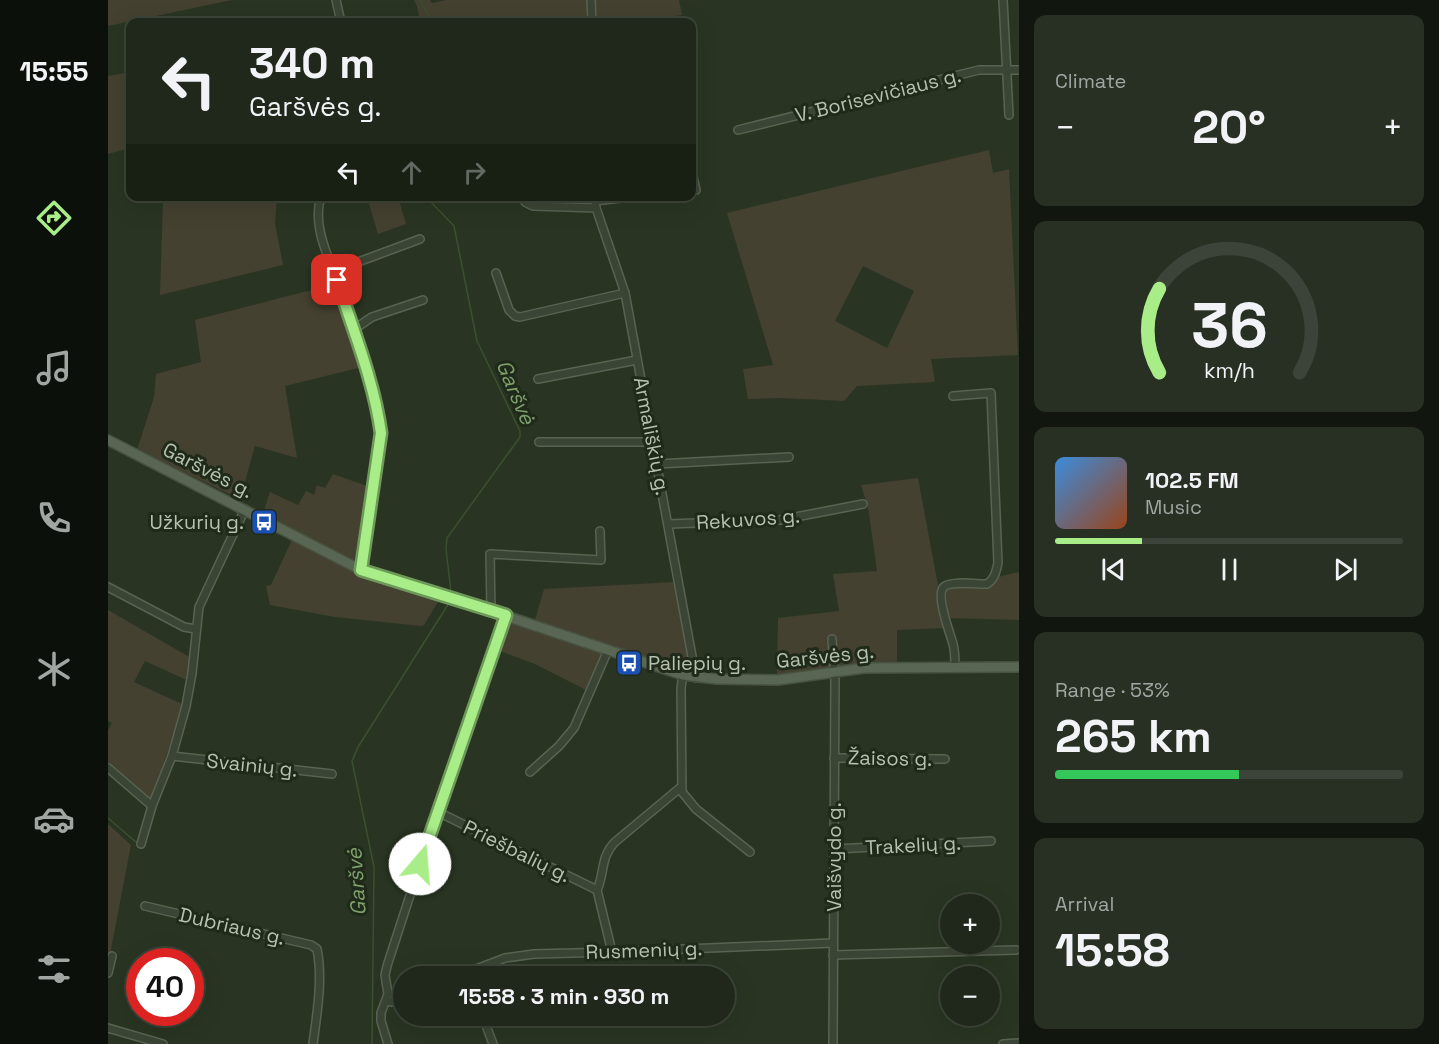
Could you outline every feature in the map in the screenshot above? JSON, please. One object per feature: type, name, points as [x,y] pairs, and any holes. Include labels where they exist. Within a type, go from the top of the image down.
[{"type":"main road","name":"Garšvės g.","points":[[108,440],[361,570],[491,610],[683,675],[696,678],[778,680],[802,678],[835,670],[864,668],[1019,667]]},
{"type":"street","points":[[336,0],[340,18]]},
{"type":"street","points":[[591,0],[592,18]]},
{"type":"street","points":[[1003,0],[1009,115]]},
{"type":"street","name":"V. Borisevičiaus g.","points":[[738,130],[979,70],[1019,70]]},
{"type":"street","points":[[321,201],[319,220],[322,240],[369,380],[379,416],[381,433],[361,570]]},
{"type":"street","points":[[525,201],[533,206],[595,202]]},
{"type":"street","name":"Armališkių g.","points":[[595,202],[625,293],[696,678]]},
{"type":"street","points":[[334,271],[420,240]]},
{"type":"street","points":[[496,273],[510,310],[515,316],[520,317],[625,293]]},
{"type":"street","points":[[353,330],[372,317],[423,300]]},
{"type":"street","points":[[538,379],[637,360]]},
{"type":"street","points":[[953,396],[991,393],[998,562],[992,581],[987,584],[953,583],[942,589],[942,603],[956,657],[955,667]]},
{"type":"street","points":[[539,442],[653,442]]},
{"type":"street","points":[[658,464],[789,458]]},
{"type":"street","name":"Rekuvos g.","points":[[669,524],[780,520],[863,504]]},
{"type":"street","points":[[141,844],[152,806],[172,756],[192,673],[199,607],[245,509]]},
{"type":"street","points":[[491,610],[490,554],[601,560],[600,531]]},
{"type":"street","points":[[108,587],[184,627],[196,629]]},
{"type":"street","points":[[388,1044],[381,1021],[381,1012],[388,994],[385,975],[387,966],[506,615]]},
{"type":"street","name":"Vaišvydo g.","points":[[832,639],[835,670],[833,1044]]},
{"type":"street","points":[[530,772],[559,746],[574,728],[608,650]]},
{"type":"street","points":[[683,675],[681,788],[690,804],[750,852]]},
{"type":"street","name":"Svainių g.","points":[[172,756],[332,774]]},
{"type":"street","name":"Žaisos g.","points":[[834,758],[945,759]]},
{"type":"street","points":[[108,768],[152,806]]},
{"type":"street","points":[[612,952],[597,890],[604,858],[608,849],[681,788]]},
{"type":"street","name":"Priešbalių g.","points":[[438,812],[597,890]]},
{"type":"street","name":"Trakelių g.","points":[[835,849],[990,842]]},
{"type":"street","name":"Dubriaus g.","points":[[145,906],[311,945],[317,949],[319,983],[313,1044]]},
{"type":"street","name":"Rusmenių g.","points":[[485,966],[506,958],[534,954],[833,943]]},
{"type":"street","points":[[834,955],[1016,950]]},
{"type":"street","points":[[108,973],[112,956]]},
{"type":"street","points":[[387,1001],[393,1002]]},
{"type":"street","points":[[108,1028],[163,1044]]},
{"type":"street","points":[[487,1028],[493,1044]]},
{"type":"street","points":[[1003,1044],[1019,1044]]},
{"type":"shaded area","points":[[108,0],[232,0],[146,18],[126,18],[126,22],[108,26]]},
{"type":"shaded area","points":[[414,0],[430,0],[432,3],[446,0],[588,0],[589,18],[419,18]]},
{"type":"shaded area","points":[[596,0],[679,0],[682,15],[658,18],[596,18]]},
{"type":"shaded area","points":[[126,73],[126,149],[108,154],[108,76]]},
{"type":"shaded area","points":[[989,150],[993,173],[1009,169],[1018,355],[931,359],[935,382],[857,386],[844,401],[748,399],[743,369],[773,365],[727,213]],"holes":[[[863,266],[914,291],[887,348],[835,321]]]},
{"type":"shaded area","points":[[157,201],[277,201],[275,223],[283,265],[160,295],[163,202],[157,203]]},
{"type":"shaded area","points":[[368,201],[399,201],[406,224],[378,234]]},
{"type":"shaded area","points":[[529,201],[591,201],[591,204],[587,205],[532,203]]},
{"type":"shaded area","points":[[335,284],[362,367],[285,386],[297,458],[255,446],[240,499],[137,450],[154,397],[156,374],[201,362],[195,320]]},
{"type":"shaded area","points":[[333,474],[370,487],[357,563],[263,513],[270,492],[298,505],[306,491],[314,495],[317,485],[325,488]]},
{"type":"shaded area","points":[[918,478],[946,628],[897,630],[897,663],[840,665],[807,673],[777,675],[778,618],[839,611],[833,574],[877,571],[868,507],[861,485]]},
{"type":"shaded area","points":[[293,538],[348,568],[374,579],[441,597],[424,625],[421,626],[335,617],[270,605],[266,586],[271,585]]},
{"type":"shaded area","points":[[1019,572],[1019,620],[948,618],[943,594],[947,588],[993,583],[998,577]]},
{"type":"shaded area","points":[[675,582],[692,669],[690,673],[535,620],[544,589]]},
{"type":"shaded area","points":[[108,610],[191,658],[189,681],[145,661],[134,682],[184,705],[151,799],[108,764],[108,730],[112,723],[108,721]]},
{"type":"shaded area","points":[[513,622],[604,652],[588,691],[535,664],[500,651],[507,623]]},
{"type":"shaded area","points":[[108,824],[131,845],[108,965]]},
{"type":"waterway","name":"Garšvė","points":[[420,0],[430,18]]},
{"type":"waterway","name":"Garšvė","points":[[430,201],[454,226],[477,341],[520,431],[520,437],[447,538],[446,549],[451,592]]},
{"type":"waterway","name":"Garšvė","points":[[372,1044],[374,867],[352,761],[358,747],[449,603]]},
{"type":"waterway","points":[[108,818],[137,843]]},
{"type":"place","name":"Užkurių g.","points":[[264,522]]},
{"type":"place","name":"Paliepių g.","points":[[629,663]]},
{"type":"route","points":[[337,280],[369,380],[379,416],[381,433],[361,570],[506,615],[420,864]]}]
